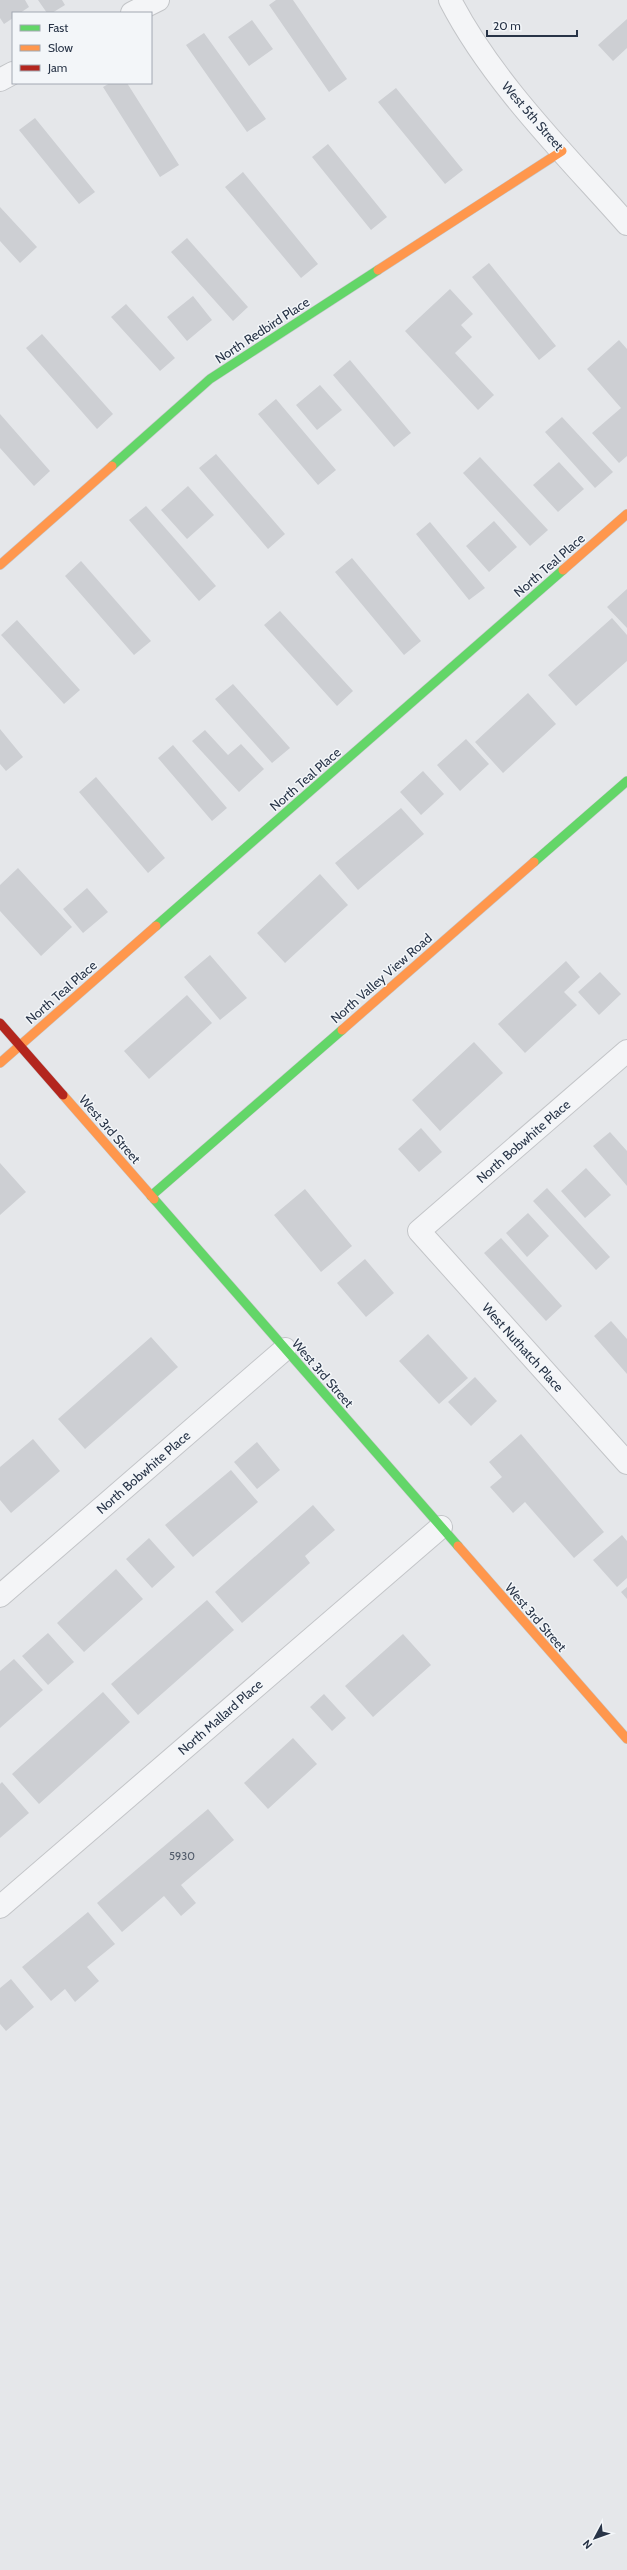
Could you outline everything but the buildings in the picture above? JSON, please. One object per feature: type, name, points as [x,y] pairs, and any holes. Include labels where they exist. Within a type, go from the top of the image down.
[{"type":"street","points":[[134,12],[158,0]]},
{"type":"street","name":"West 5th Street","points":[[450,0],[471,38],[491,67],[562,151],[627,224]]},
{"type":"street","points":[[0,80],[12,74]]},
{"type":"street","name":"North Redbird Place","points":[[0,565],[210,379],[562,151]]},
{"type":"street","name":"North Teal Place","points":[[0,1063],[627,514]]},
{"type":"street","name":"North Valley View Road","points":[[152,1196],[627,781]]},
{"type":"street","name":"West 3rd Street","points":[[0,1023],[627,1739]]},
{"type":"street","name":"North Bobwhite Place","points":[[419,1231],[627,1051]]},
{"type":"street","name":"West Nuthatch Place","points":[[419,1231],[627,1463]]},
{"type":"street","name":"North Bobwhite Place","points":[[0,1596],[285,1349]]},
{"type":"street","name":"North Mallard Place","points":[[0,1907],[441,1527]]},
{"type":"traffic: fast","points":[[112,466],[210,379],[378,270]]},
{"type":"traffic: fast","points":[[156,926],[563,570]]},
{"type":"traffic: fast","points":[[534,862],[627,781]]},
{"type":"traffic: fast","points":[[151,1196],[342,1030]]},
{"type":"traffic: fast","points":[[154,1199],[458,1546]]},
{"type":"traffic: slow","points":[[378,270],[562,151]]},
{"type":"traffic: slow","points":[[0,565],[112,466]]},
{"type":"traffic: slow","points":[[563,570],[627,514]]},
{"type":"traffic: slow","points":[[342,1030],[534,862]]},
{"type":"traffic: slow","points":[[0,1063],[156,926]]},
{"type":"traffic: slow","points":[[63,1095],[154,1199]]},
{"type":"traffic: slow","points":[[458,1546],[627,1739]]},
{"type":"traffic: jam","points":[[0,1023],[63,1095]]}]
